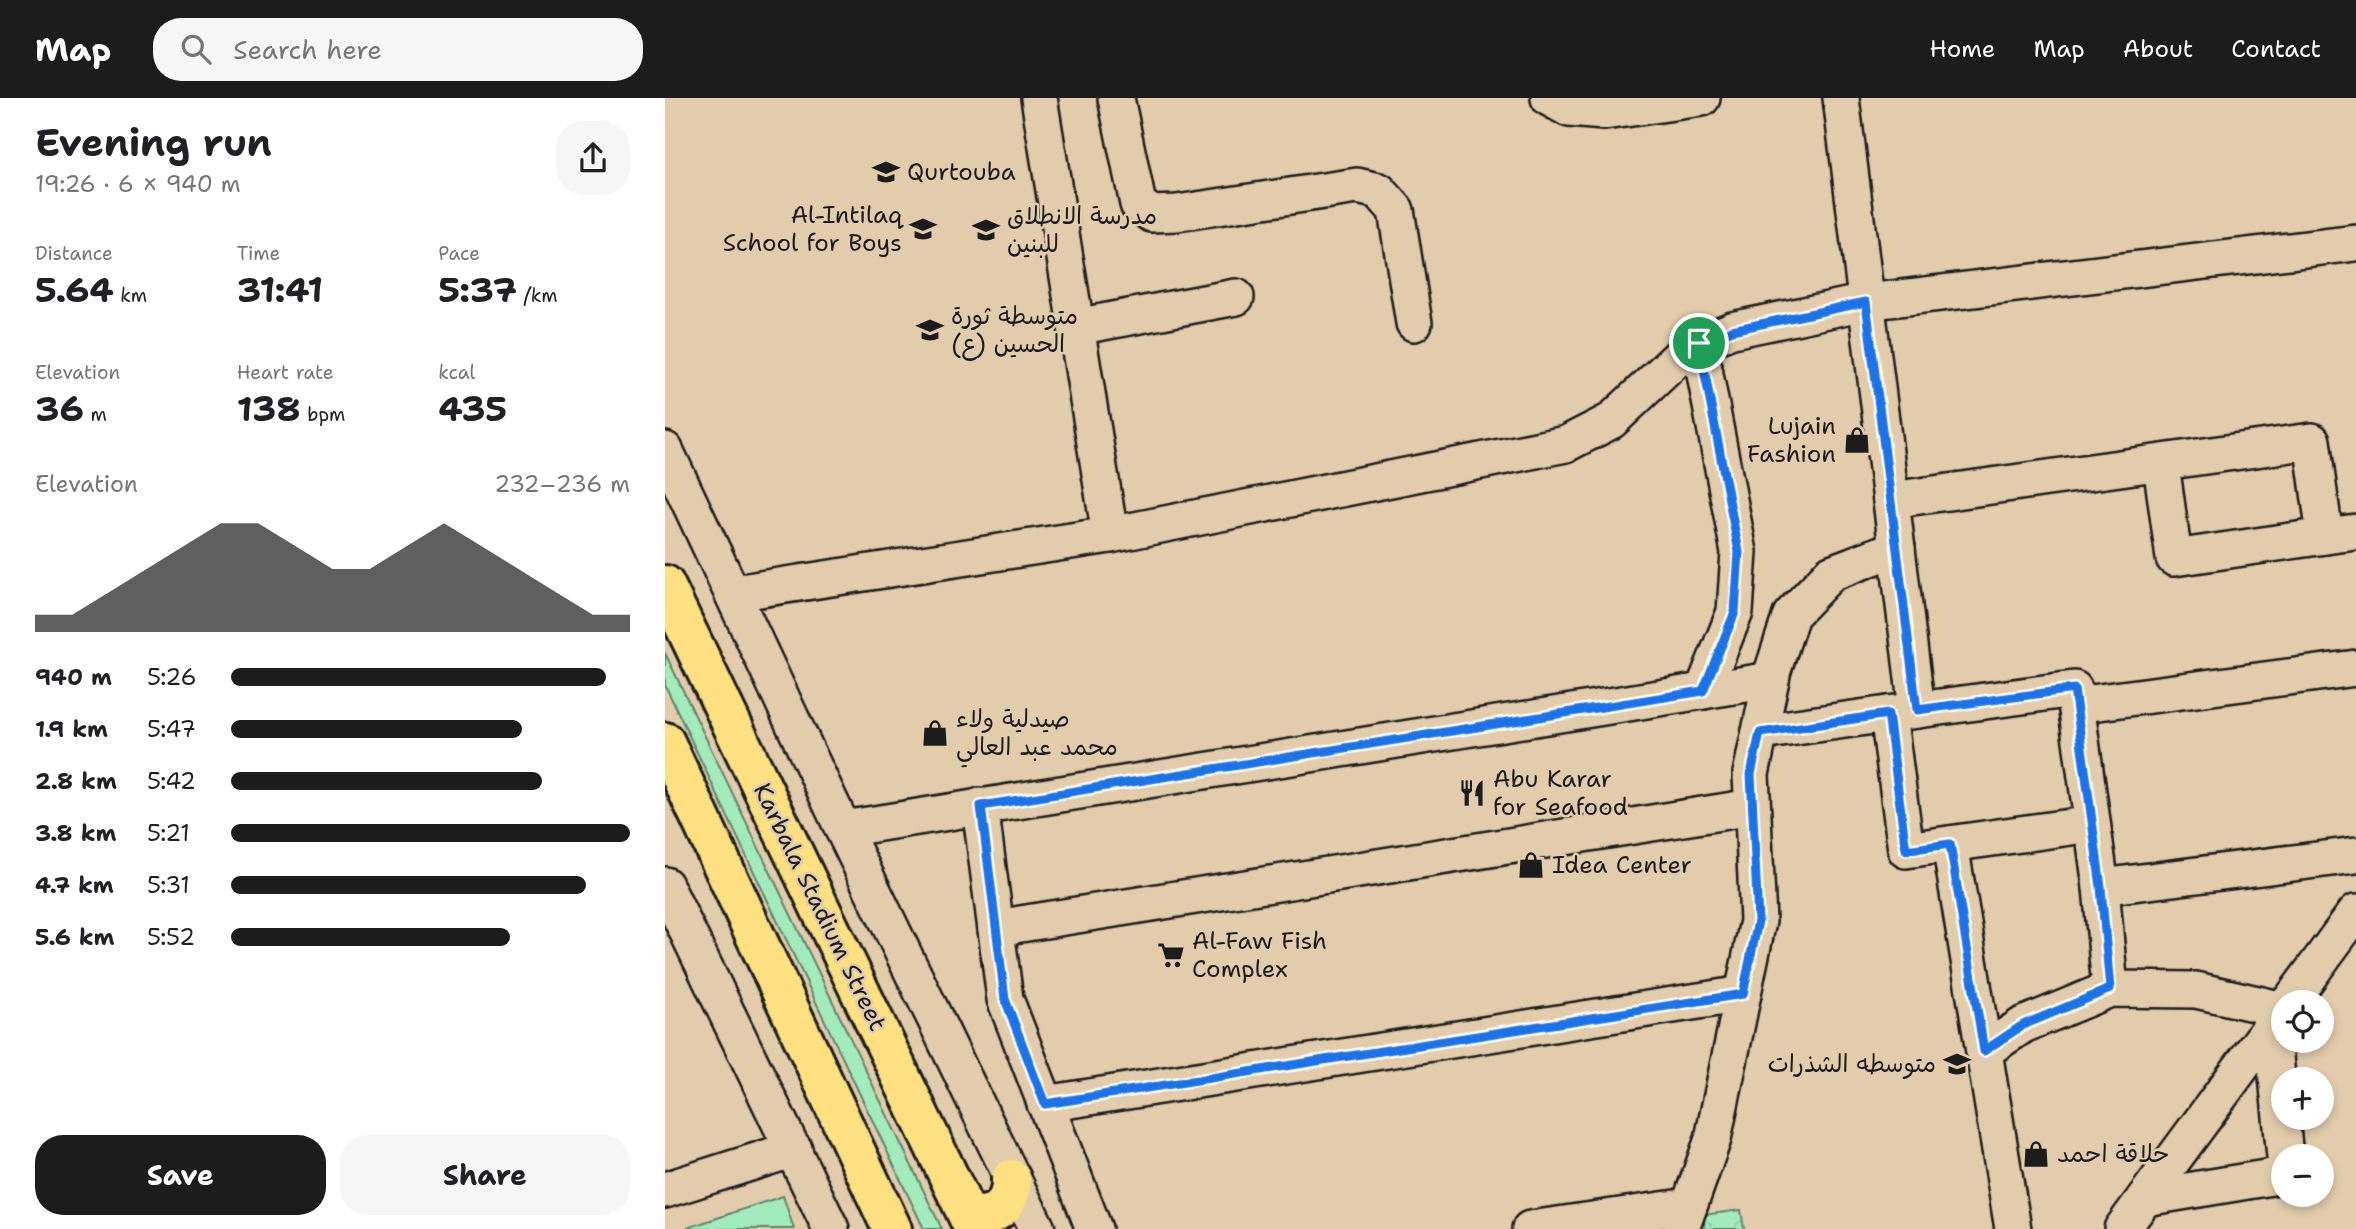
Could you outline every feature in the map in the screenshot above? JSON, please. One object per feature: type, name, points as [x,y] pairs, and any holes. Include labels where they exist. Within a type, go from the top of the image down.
[{"type":"main road","name":"Karbala Stadium Street","points":[[668,598],[971,1222]]},
{"type":"main road","points":[[665,742],[892,1229]]},
{"type":"main road","points":[[971,1222],[1000,1210],[1011,1190],[1011,1179]]},
{"type":"street","points":[[1039,98],[1110,535]]},
{"type":"street","points":[[1116,98],[1138,204],[1151,214],[1177,213],[1357,186],[1379,191],[1396,210],[1414,323]]},
{"type":"street","points":[[1549,98],[1569,109],[1604,113],[1702,98]]},
{"type":"street","points":[[1841,98],[1897,548],[1906,850],[2092,824]]},
{"type":"street","points":[[734,593],[1110,535],[1566,444],[1611,421],[1669,365],[1699,343],[1732,330],[1866,302],[2356,243]]},
{"type":"street","points":[[1076,327],[1236,297]]},
{"type":"street","points":[[1699,343],[1739,552],[1735,612],[1703,691]]},
{"type":"street","points":[[1891,499],[2161,464],[2312,441],[2341,534],[2174,558],[2161,464]]},
{"type":"street","points":[[665,450],[843,829],[1037,1229]]},
{"type":"street","points":[[1530,1229],[1685,1218],[1713,1139],[1758,921],[1751,774],[1771,680],[1791,615],[1831,573],[1897,548]]},
{"type":"street","points":[[2076,705],[2356,668]]},
{"type":"street","points":[[843,829],[1771,680]]},
{"type":"street","points":[[1760,733],[2074,689],[2101,887],[2110,989]]},
{"type":"street","points":[[981,806],[1005,999],[1094,1229]]},
{"type":"street","points":[[996,928],[1752,807]]},
{"type":"street","points":[[1950,844],[2013,1229]]},
{"type":"street","points":[[2101,887],[2356,855]]},
{"type":"street","points":[[665,885],[831,1229]]},
{"type":"street","points":[[2298,990],[2356,912]]},
{"type":"street","points":[[1984,1051],[2023,1025],[2110,989],[2196,990],[2271,1009]]},
{"type":"street","points":[[1045,1104],[1743,994]]},
{"type":"street","points":[[2122,1229],[2271,1027]]},
{"type":"street","points":[[2283,1053],[2285,1144]]},
{"type":"street","points":[[665,1190],[794,1149]]},
{"type":"street","points":[[2145,1198],[2271,1177]]},
{"type":"green space","points":[[665,653],[942,1229],[924,1229],[665,685]]},
{"type":"green space","points":[[783,1196],[794,1229],[684,1229]]},
{"type":"green space","points":[[1741,1210],[1744,1229],[1705,1229],[1703,1215]]},
{"type":"place","name":"Qurtouba","points":[[886,172]]},
{"type":"place","name":"Al-Intilaq School for Boys","points":[[923,229]]},
{"type":"place","name":"مدرسة الانطلاق للبنين","points":[[986,230]]},
{"type":"place","name":"متوسطة ثورة الحسين (ع)","points":[[930,330]]},
{"type":"place","name":"Lujain Fashion","points":[[1857,440]]},
{"type":"place","name":"صيدلية ولاء محمد عبد العالي","points":[[935,733]]},
{"type":"place","name":"Abu Karar for Seafood","points":[[1472,793]]},
{"type":"place","name":"Idea Center","points":[[1531,865]]},
{"type":"place","name":"Al-Faw Fish Complex","points":[[1171,955]]},
{"type":"place","name":"متوسطه الشذرات","points":[[1957,1064]]},
{"type":"place","name":"حلاقة احمد","points":[[2036,1154]]},
{"type":"route","points":[[1866,302],[1917,710],[2074,689],[2101,887],[2110,989],[2023,1025],[1984,1051],[1950,844],[1906,850],[1888,714],[1760,733],[1751,774],[1758,921],[1743,994],[1045,1104],[1005,999],[981,806],[1703,691],[1735,612],[1739,552],[1699,343],[1732,330],[1866,302]]}]
